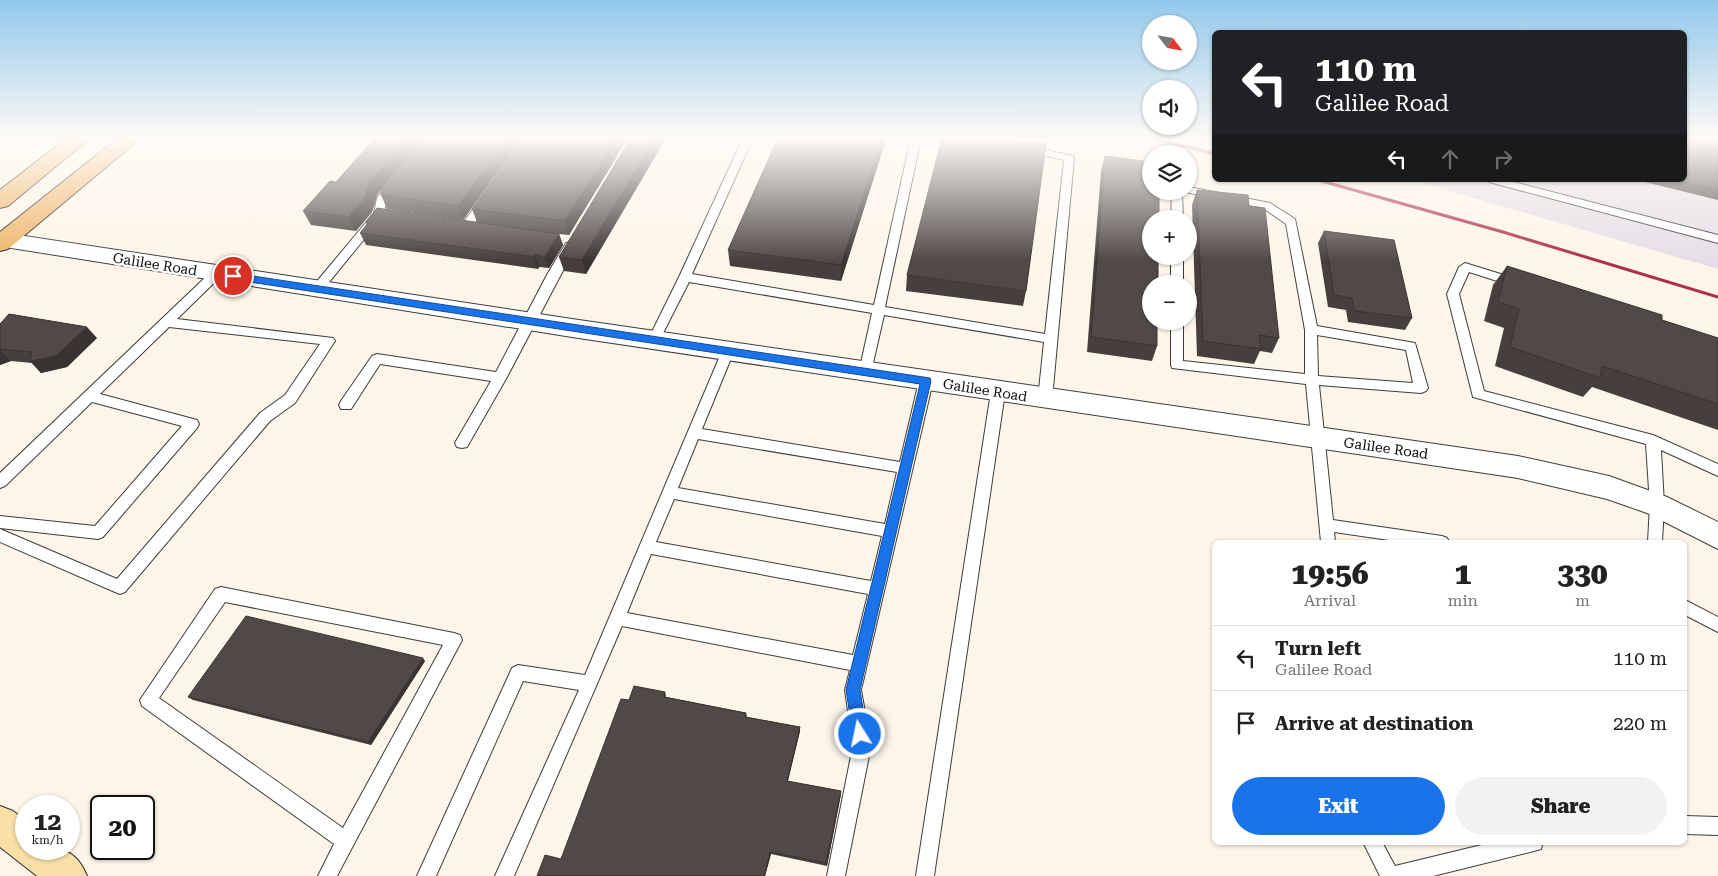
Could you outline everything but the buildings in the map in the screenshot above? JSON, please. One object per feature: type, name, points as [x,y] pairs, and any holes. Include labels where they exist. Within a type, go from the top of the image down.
[{"type":"main road","points":[[0,201],[28,179]]},
{"type":"main road","points":[[3,242],[6,220],[56,179]]},
{"type":"main road","points":[[3,242],[81,179]]},
{"type":"main road","points":[[0,824],[15,836]]},
{"type":"main road","points":[[47,860],[68,876]]},
{"type":"street","name":"Galilee Road","points":[[3,242],[1044,399],[1518,467],[1609,488],[1656,505],[1718,536]]},
{"type":"lane","points":[[317,289],[384,215],[382,198],[399,179]]},
{"type":"lane","points":[[654,340],[729,179]]},
{"type":"lane","points":[[865,372],[907,179]]},
{"type":"lane","points":[[1044,399],[1067,179]]},
{"type":"lane","points":[[1509,182],[1525,184],[1718,239]]},
{"type":"lane","points":[[1197,192],[1266,205],[1291,222],[1311,330],[1312,380],[1328,540]]},
{"type":"lane","points":[[466,227],[489,194]]},
{"type":"lane","points":[[462,443],[530,321],[571,238]]},
{"type":"lane","points":[[1530,288],[1465,267],[1453,294],[1478,394],[1653,440],[1718,470]]},
{"type":"lane","points":[[0,482],[216,274]]},
{"type":"lane","points":[[685,277],[1050,339]]},
{"type":"lane","points":[[0,535],[120,587],[265,417],[290,399],[329,340],[167,322]]},
{"type":"lane","points":[[1177,330],[1177,365],[1312,380],[1421,388],[1411,346],[1311,330]]},
{"type":"lane","points":[[504,876],[590,684],[728,351]]},
{"type":"lane","points":[[346,404],[377,359],[500,377]]},
{"type":"lane","points":[[836,876],[862,746],[853,690],[926,381]]},
{"type":"lane","points":[[925,876],[998,392]]},
{"type":"lane","points":[[0,522],[98,533],[192,424],[90,396]]},
{"type":"lane","points":[[694,434],[905,468]]},
{"type":"lane","points":[[1653,440],[1656,505],[1655,540]]},
{"type":"lane","points":[[669,492],[890,531]]},
{"type":"lane","points":[[1326,525],[1428,540]]},
{"type":"lane","points":[[647,547],[876,589]]},
{"type":"lane","points":[[327,876],[346,842],[454,640],[221,594],[148,700],[346,842]]},
{"type":"lane","points":[[1687,608],[1718,625]]},
{"type":"lane","points":[[618,618],[859,664]]},
{"type":"lane","points":[[426,876],[518,673],[590,684]]},
{"type":"lane","points":[[1687,825],[1718,826]]},
{"type":"lane","points":[[1374,845],[1390,876]]},
{"type":"lane","points":[[1395,876],[1522,845]]},
{"type":"shaded area","points":[[1687,179],[1718,179],[1718,269],[1419,182],[1687,182]]},
{"type":"railway","points":[[1325,182],[1503,232],[1718,297]]},
{"type":"route","points":[[233,276],[926,381],[853,690],[860,734]]}]
